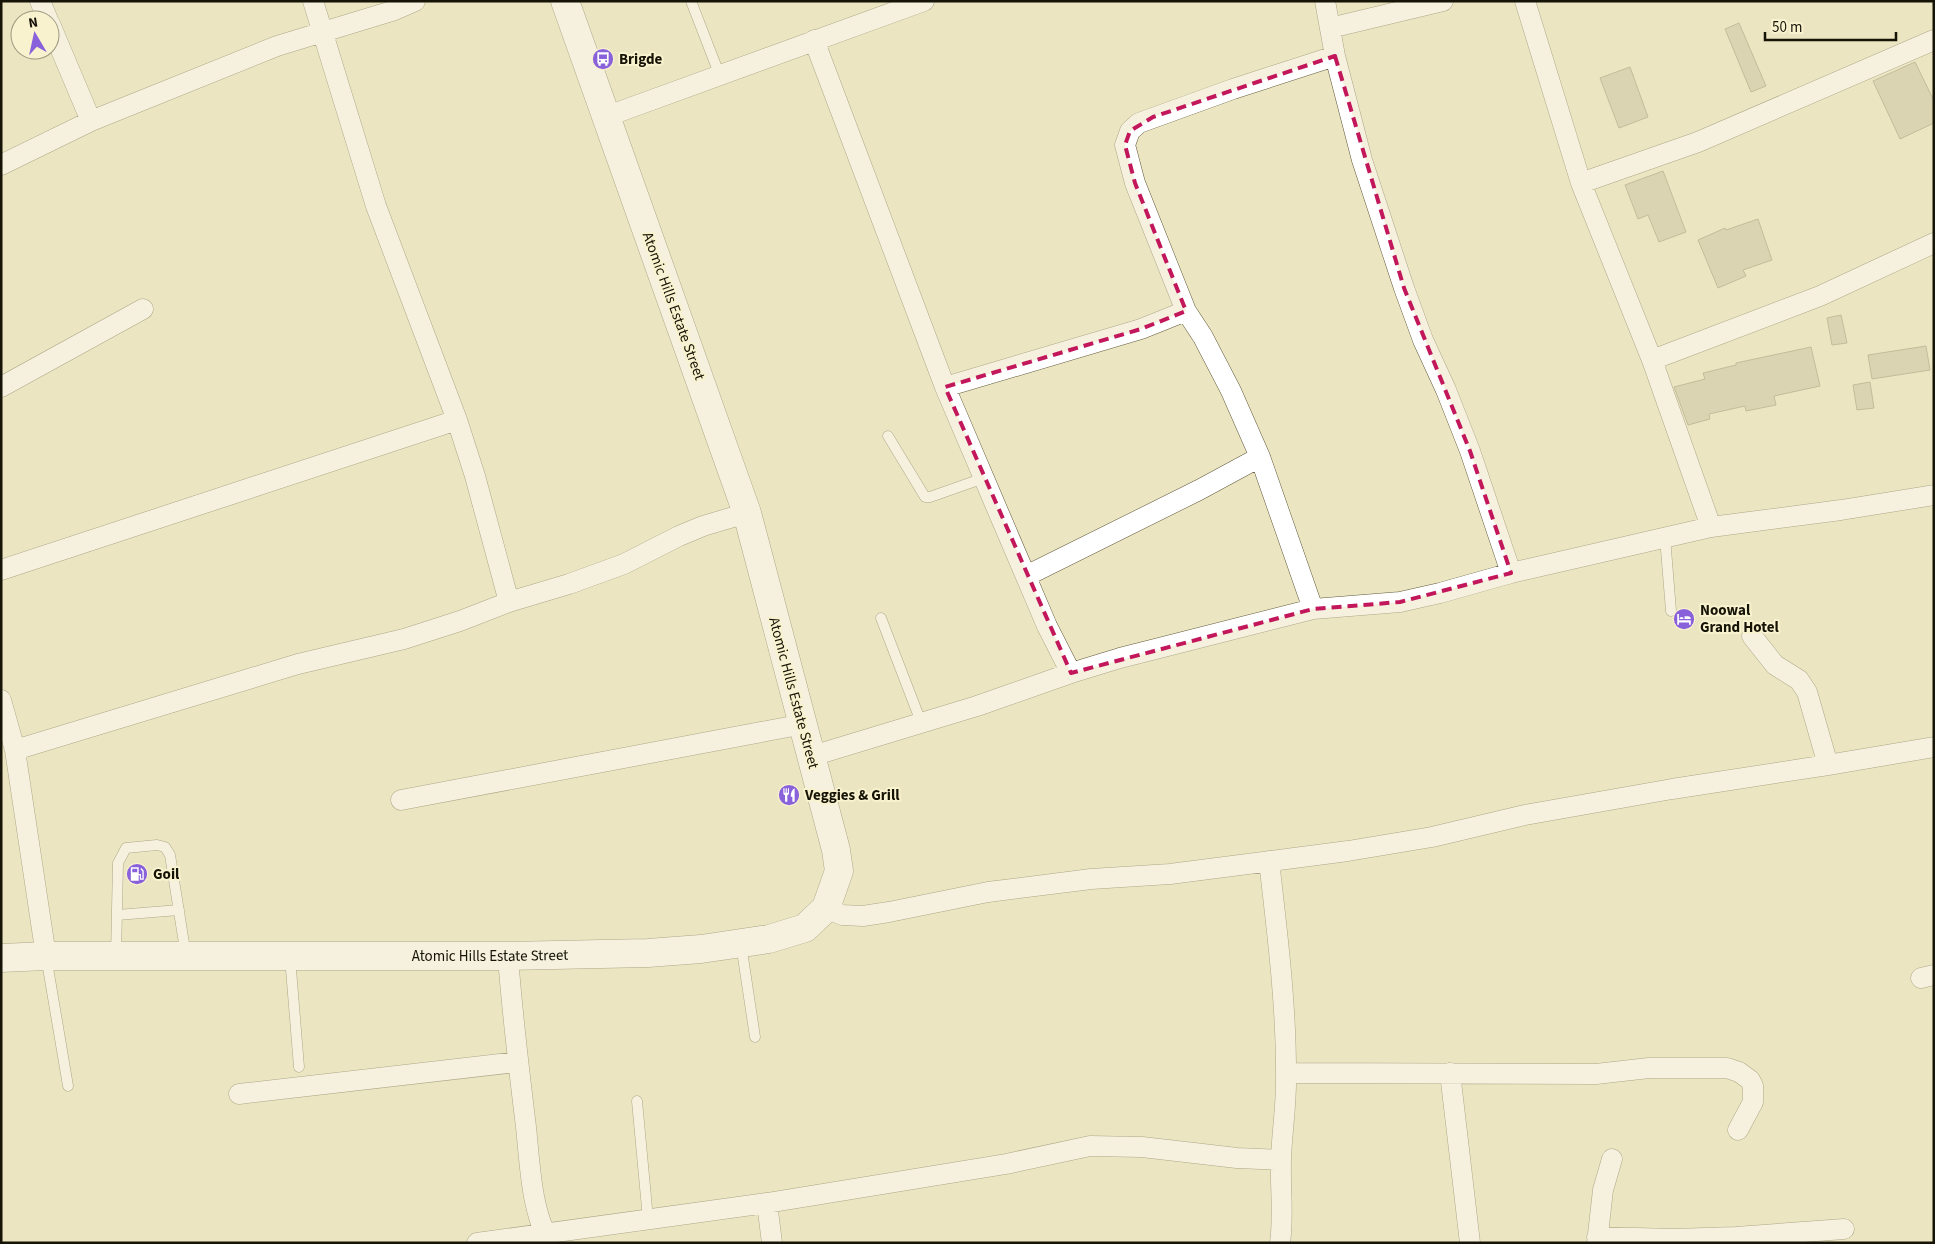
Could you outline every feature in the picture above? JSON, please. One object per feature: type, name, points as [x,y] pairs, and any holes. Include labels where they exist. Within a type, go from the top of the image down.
[{"type":"street","points":[[313,1],[376,206],[457,420],[475,476],[509,602]]},
{"type":"street","points":[[1,165],[91,121],[277,46],[392,11],[415,1]]},
{"type":"street","name":"Atomic Hills Estate Street","points":[[1,958],[46,956],[508,956],[648,953],[701,949],[786,935],[805,928],[826,908],[839,871],[836,850],[747,513],[565,1]]},
{"type":"street","points":[[605,117],[814,40],[888,7],[924,1]]},
{"type":"street","points":[[1325,1],[1335,56],[1362,160],[1404,288],[1423,340],[1446,390],[1470,451],[1511,573]]},
{"type":"street","points":[[1330,28],[1444,1]]},
{"type":"street","points":[[1525,1],[1581,183],[1652,360],[1711,527]]},
{"type":"street","points":[[814,40],[945,387],[1047,626],[1071,673]]},
{"type":"street","points":[[1581,183],[1698,142],[1934,40]]},
{"type":"street","points":[[60,48],[91,121]]},
{"type":"street","points":[[1313,609],[1260,457],[1231,391],[1203,336],[1186,311],[1136,183],[1125,145],[1130,131],[1139,123],[1153,117],[1335,56]]},
{"type":"street","points":[[1652,360],[1820,296],[1934,243]]},
{"type":"street","points":[[1,387],[143,309]]},
{"type":"street","points":[[945,387],[1141,329],[1186,311]]},
{"type":"street","points":[[1,570],[457,420]]},
{"type":"street","points":[[1026,576],[1199,490],[1260,457]]},
{"type":"street","points":[[812,756],[977,706],[1071,673],[1313,609],[1400,602],[1511,573],[1711,527],[1841,510],[1934,495]]},
{"type":"street","points":[[15,750],[298,664],[404,638],[460,621],[509,602],[569,584],[615,567],[703,526],[747,513]]},
{"type":"street","points":[[1752,636],[1776,665],[1799,680],[1807,692],[1828,765]]},
{"type":"street","points":[[1,700],[15,750],[46,956]]},
{"type":"street","points":[[401,800],[804,724]]},
{"type":"street","points":[[826,908],[842,915],[863,916],[988,892],[1091,880],[1170,874],[1348,851],[1432,837],[1525,816],[1653,792],[1934,747]]},
{"type":"street","points":[[1269,861],[1280,955],[1285,1025],[1286,1074],[1281,1160],[1282,1223],[1280,1243]]},
{"type":"street","points":[[508,956],[517,1062],[533,1189],[547,1238]]},
{"type":"street","points":[[239,1094],[517,1062]]},
{"type":"street","points":[[1286,1074],[1596,1074],[1649,1068],[1726,1068],[1739,1072],[1750,1080],[1753,1086],[1753,1102],[1738,1130]]},
{"type":"street","points":[[1450,1073],[1470,1243]]},
{"type":"street","points":[[477,1243],[547,1238],[648,1219],[767,1204],[1006,1164],[1090,1146],[1142,1147],[1237,1158],[1281,1160]]},
{"type":"street","points":[[1612,1159],[1603,1190],[1597,1240],[1736,1237],[1844,1230]]},
{"type":"street","points":[[767,1204],[772,1243]]},
{"type":"lane","points":[[691,1],[720,76]]},
{"type":"lane","points":[[888,436],[925,497],[930,498],[984,478]]},
{"type":"lane","points":[[1665,538],[1671,611]]},
{"type":"lane","points":[[881,618],[921,722]]},
{"type":"lane","points":[[116,956],[118,863],[126,848],[157,845],[165,847],[170,855],[186,956]]},
{"type":"lane","points":[[117,915],[179,910]]},
{"type":"lane","points":[[741,943],[755,1038]]},
{"type":"lane","points":[[46,956],[68,1086]]},
{"type":"lane","points":[[290,956],[299,1067]]},
{"type":"lane","points":[[637,1101],[648,1219]]},
{"type":"highlighted area","points":[[1335,56],[1404,288],[1470,451],[1511,573],[1400,602],[1313,609],[1071,673],[945,387],[1141,329],[1186,311],[1135,183],[1125,145],[1130,131],[1153,117]]},
{"type":"building","points":[[1739,23],[1766,86],[1751,92],[1725,29]]},
{"type":"building","points":[[1915,62],[1934,101],[1934,123],[1900,139],[1873,81]]},
{"type":"building","points":[[1630,67],[1648,117],[1619,128],[1600,78]]},
{"type":"building","points":[[1663,171],[1686,232],[1659,242],[1648,215],[1638,219],[1625,185]]},
{"type":"building","points":[[1758,219],[1772,260],[1743,270],[1746,276],[1718,288],[1698,240],[1725,228],[1726,230]]},
{"type":"building","points":[[1841,315],[1847,343],[1832,345],[1827,318]]},
{"type":"building","points":[[1926,346],[1930,370],[1872,379],[1868,355]]},
{"type":"building","points":[[1811,347],[1820,386],[1774,396],[1776,405],[1746,411],[1745,406],[1709,414],[1710,419],[1688,425],[1674,387],[1705,379],[1703,373],[1736,365],[1736,363]]},
{"type":"building","points":[[1870,382],[1874,408],[1857,410],[1853,385]]},
{"type":"place","name":"Brigde","points":[[603,59]]},
{"type":"place","name":"Noowal Grand Hotel","points":[[1684,619]]},
{"type":"place","name":"Veggies & Grill","points":[[789,795]]},
{"type":"place","name":"Goil","points":[[137,874]]}]
